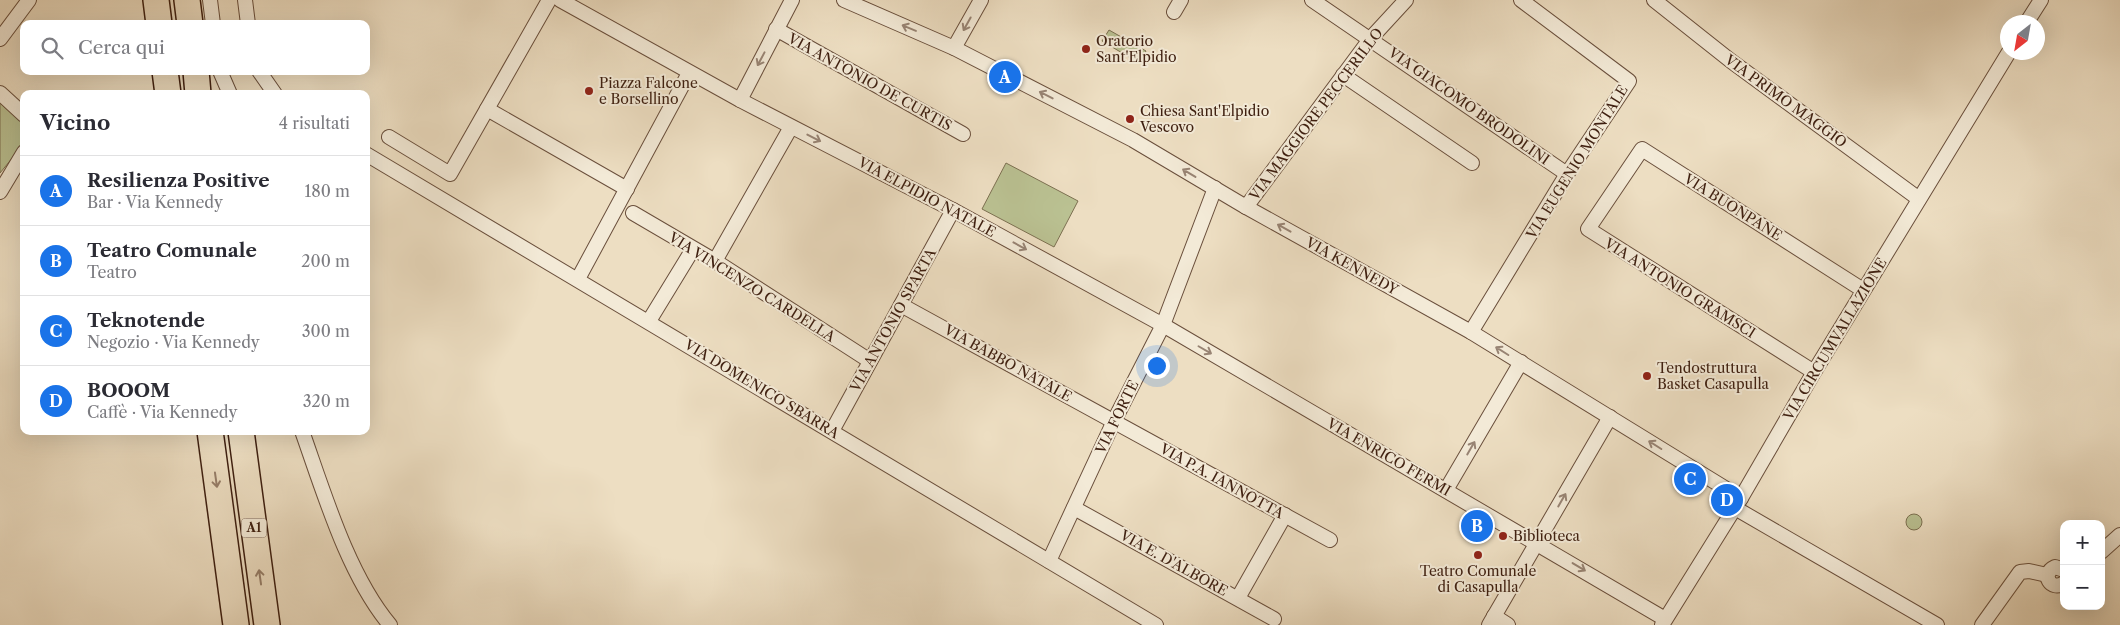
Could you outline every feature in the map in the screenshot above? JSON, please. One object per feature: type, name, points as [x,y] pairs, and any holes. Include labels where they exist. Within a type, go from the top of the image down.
[{"type":"highway","points":[[156,0],[158,20]]},
{"type":"highway","points":[[187,0],[190,20]]},
{"type":"highway","points":[[166,75],[167,90]]},
{"type":"highway","points":[[196,75],[198,90]]},
{"type":"highway","name":"A1","points":[[211,435],[236,625]]},
{"type":"highway","name":"A1","points":[[242,435],[266,625]]},
{"type":"street","points":[[0,39],[29,0]]},
{"type":"street","points":[[210,0],[212,20]]},
{"type":"street","points":[[245,0],[248,20]]},
{"type":"street","points":[[389,137],[450,174],[549,0]]},
{"type":"street","points":[[560,0],[689,72],[578,279]]},
{"type":"street","name":"VIA ANTONIO DE CURTIS","points":[[740,100],[792,0]]},
{"type":"street","name":"VIA KENNEDY","points":[[844,0],[954,48],[1132,140],[1246,207],[1471,332],[1610,417],[1738,503],[1937,625]]},
{"type":"street","points":[[954,48],[981,0]]},
{"type":"street","name":"VIA GIACOMO BRODOLINI","points":[[1312,0],[1567,174]]},
{"type":"street","name":"VIA MAGGIORE PECCERILLO","points":[[1246,207],[1370,38],[1406,0]]},
{"type":"street","name":"VIA EUGENIO MONTALE","points":[[1471,332],[1567,174],[1629,81],[1521,0]]},
{"type":"street","name":"VIA PRIMO MAGGIO","points":[[1654,0],[1731,61],[1919,199]]},
{"type":"street","points":[[2032,15],[2041,0]]},
{"type":"street","name":"VIA ANTONIO DE CURTIS","points":[[776,29],[964,134]]},
{"type":"street","name":"VIA CIRCUMVALLAZIONE","points":[[1664,622],[1738,503],[1814,372],[2004,60]]},
{"type":"street","name":"VIA ELPIDIO NATALE","points":[[689,72],[953,210],[1163,325]]},
{"type":"street","points":[[222,75],[228,90]]},
{"type":"street","points":[[262,75],[272,90]]},
{"type":"street","points":[[1343,75],[1472,164]]},
{"type":"street","points":[[0,93],[20,111]]},
{"type":"street","points":[[487,109],[627,189]]},
{"type":"street","points":[[715,261],[791,127]]},
{"type":"street","name":"VIA BUONPANE","points":[[1615,188],[1642,150],[1864,290]]},
{"type":"street","name":"VIA DOMENICO SBARRA","points":[[370,156],[1156,625]]},
{"type":"street","points":[[0,192],[20,159]]},
{"type":"street","name":"VIA FORTE","points":[[1049,561],[1114,422],[1163,325],[1215,188]]},
{"type":"street","name":"VIA ANTONIO GRAMSCI","points":[[1615,188],[1588,229],[1814,372]]},
{"type":"street","name":"VIA ANTONIO SPARTA","points":[[832,431],[953,210]]},
{"type":"street","name":"VIA VINCENZO CARDELLA","points":[[633,213],[715,261],[870,361]]},
{"type":"street","points":[[648,321],[693,249]]},
{"type":"street","name":"VIA BABBO NATALE","points":[[901,305],[1114,422]]},
{"type":"street","name":"VIA ENRICO FERMI","points":[[1163,325],[1537,542],[1664,622]]},
{"type":"street","points":[[1446,490],[1521,362]]},
{"type":"street","points":[[1508,625],[1491,621],[1610,417]]},
{"type":"street","name":"VIA P.A. IANNOTTA","points":[[1114,422],[1330,540]]},
{"type":"street","points":[[304,435],[352,563],[378,611],[390,625]]},
{"type":"street","name":"VIA E. D'ALBORE","points":[[1074,508],[1274,619]]},
{"type":"street","points":[[1238,598],[1285,515]]},
{"type":"street","points":[[2105,548],[2120,535]]},
{"type":"street","points":[[2060,569],[2055,567],[2049,570],[2047,576],[2048,582],[2053,585],[2060,585]]},
{"type":"street","points":[[1982,625],[2020,572],[2028,570],[2047,576]]},
{"type":"green space","points":[[1109,30],[1146,51],[1139,63],[1102,41]]},
{"type":"green space","points":[[0,103],[20,120],[20,149],[0,173]]},
{"type":"green space","points":[[1006,163],[1078,201],[1054,247],[982,209]]},
{"type":"green space","points":[[1914,514],[1922,522],[1914,530],[1906,522]]},
{"type":"place","name":"Oratorio Sant'Elpidio","points":[[1086,49]]},
{"type":"place","name":"Resilienza Positive","points":[[1005,77]]},
{"type":"place","name":"Piazza Falcone e Borsellino","points":[[589,91]]},
{"type":"place","name":"Chiesa Sant'Elpidio Vescovo","points":[[1130,119]]},
{"type":"place","name":"Tendostruttura Basket Casapulla","points":[[1647,376]]},
{"type":"place","name":"Teknotende","points":[[1690,479]]},
{"type":"place","name":"BOOOM","points":[[1727,500]]},
{"type":"place","name":"Teatro Comunale","points":[[1477,526]]},
{"type":"place","name":"Biblioteca","points":[[1503,536]]},
{"type":"place","name":"Teatro Comunale di Casapulla","points":[[1478,555]]}]
